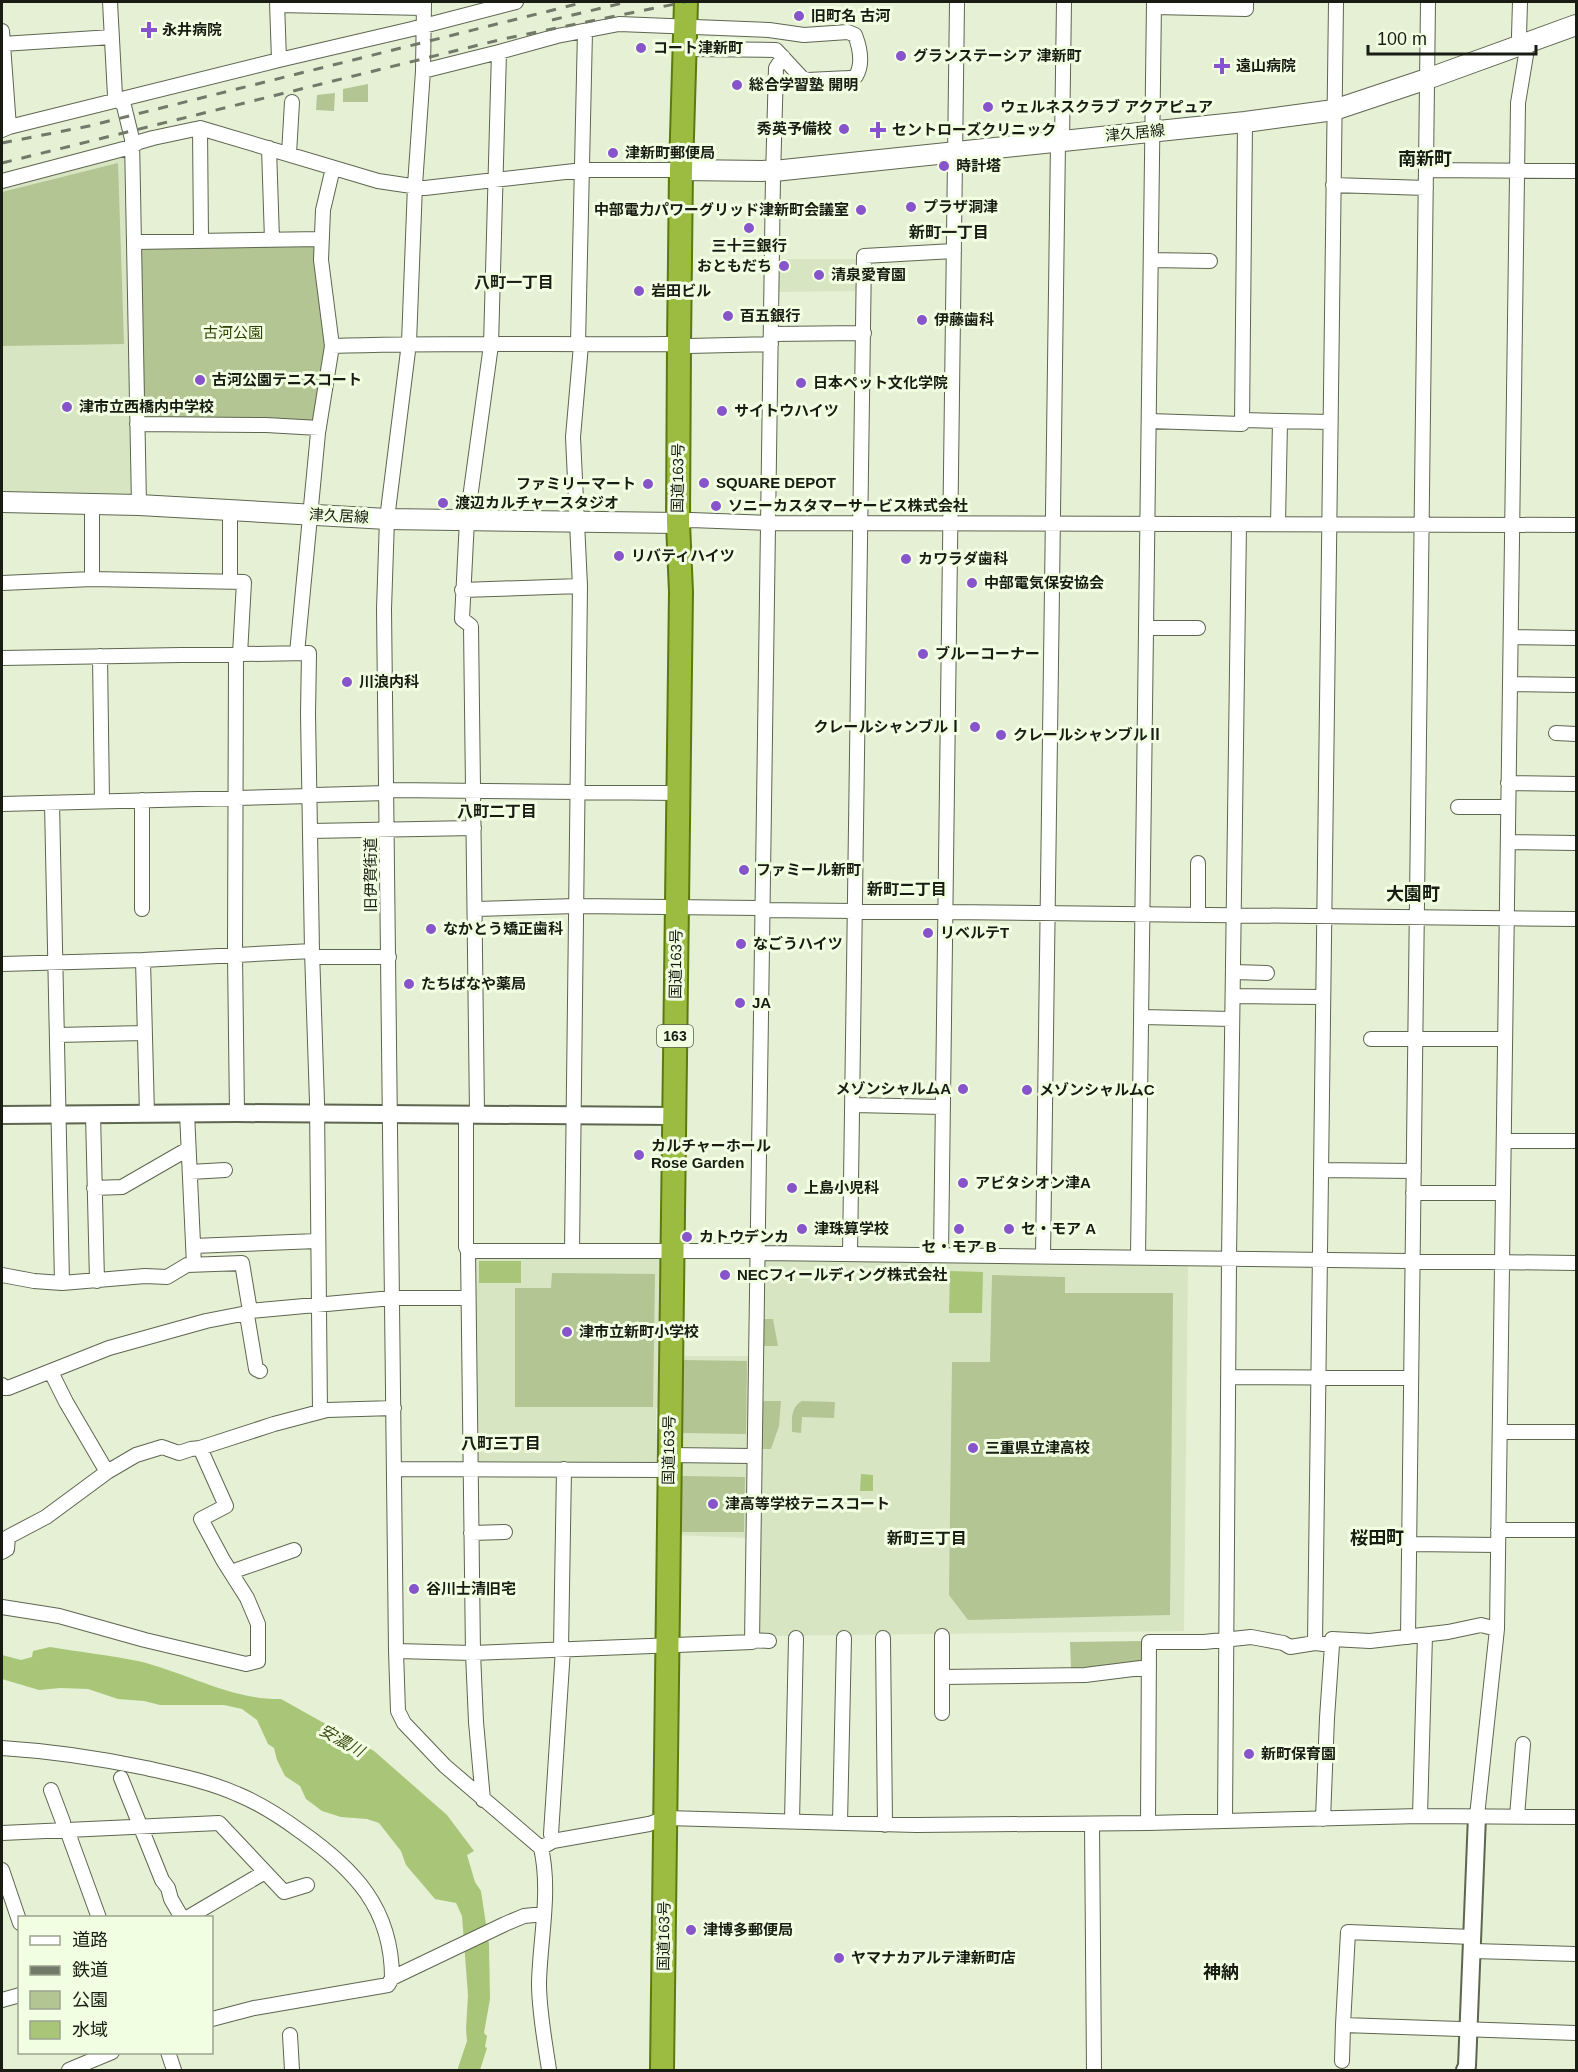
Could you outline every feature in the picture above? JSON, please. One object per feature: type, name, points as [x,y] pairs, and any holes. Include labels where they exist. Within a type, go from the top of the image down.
[{"type":"highway","name":"国道163号","points":[[662,2070],[681,592],[678,523],[681,170],[686,2]]},
{"type":"main road","name":"津久居線","points":[[681,170],[774,171],[1245,122],[1334,110],[1427,79],[1576,24]]},
{"type":"main road","name":"津久居線","points":[[2,502],[139,505],[387,519],[678,523]]},
{"type":"street","points":[[110,2],[115,96],[124,106],[132,139],[139,505]]},
{"type":"street","points":[[112,37],[2,40],[5,128],[516,2]]},
{"type":"street","points":[[941,1255],[957,2]]},
{"type":"street","points":[[1043,1257],[1053,524],[1064,2]]},
{"type":"street","points":[[1138,1258],[1154,4],[1246,9],[1246,2]]},
{"type":"street","points":[[1315,1643],[1336,2]]},
{"type":"street","points":[[1408,1637],[1428,2]]},
{"type":"street","points":[[1465,2070],[1477,1816],[1497,1629],[1518,103],[1526,55],[1519,36],[1520,2]]},
{"type":"street","points":[[279,60],[278,3],[424,4]]},
{"type":"street","name":"旧伊賀街道","points":[[424,4],[423,71],[415,185],[409,343],[387,519],[384,609],[398,1710],[400,1719],[411,1733],[445,1766],[483,1800],[547,1845]]},
{"type":"street","points":[[423,71],[619,24],[685,38],[776,50],[802,78],[808,80],[849,78],[856,76],[860,68],[859,44],[855,35],[848,32],[804,35],[769,30],[685,38]]},
{"type":"street","points":[[572,1251],[580,586],[573,437],[579,344],[585,31]]},
{"type":"street","points":[[483,1800],[473,1653],[468,1251],[466,1247],[476,909],[471,626],[462,619],[462,590],[467,520],[491,345],[499,52]]},
{"type":"street","points":[[752,1640],[776,68],[783,57]]},
{"type":"street","points":[[289,154],[292,102]]},
{"type":"street","points":[[1149,421],[1242,424],[1245,122]]},
{"type":"street","points":[[2,181],[131,147],[153,138],[200,128],[378,181],[425,188],[583,170],[681,170]]},
{"type":"street","points":[[200,128],[201,239]]},
{"type":"street","points":[[269,148],[272,240]]},
{"type":"street","points":[[297,653],[319,428],[332,346],[321,260],[323,210],[333,168]]},
{"type":"street","points":[[1426,170],[1576,171]]},
{"type":"street","points":[[1333,185],[1426,188]]},
{"type":"street","points":[[134,242],[201,239],[322,240]]},
{"type":"street","points":[[850,1254],[854,1105],[864,256],[954,251]]},
{"type":"street","points":[[1151,260],[1210,261]]},
{"type":"street","points":[[332,346],[409,343],[679,345],[864,333]]},
{"type":"street","points":[[1242,420],[1330,422]]},
{"type":"street","points":[[1278,524],[1280,421]]},
{"type":"street","points":[[137,424],[319,428]]},
{"type":"street","points":[[92,504],[92,579]]},
{"type":"street","points":[[230,511],[230,582]]},
{"type":"street","points":[[678,523],[691,520],[861,524],[1576,525]]},
{"type":"street","points":[[1225,1820],[1229,1259],[1239,524]]},
{"type":"street","points":[[2,583],[92,579],[244,582],[240,654],[237,657],[235,955],[237,1113]]},
{"type":"street","points":[[462,590],[580,586]]},
{"type":"street","points":[[1146,628],[1198,628]]},
{"type":"street","points":[[1511,637],[1576,638]]},
{"type":"street","points":[[2,658],[309,653],[320,1412]]},
{"type":"street","points":[[100,657],[102,801]]},
{"type":"street","points":[[1510,684],[1576,685]]},
{"type":"street","points":[[1556,733],[1576,734]]},
{"type":"street","points":[[1508,783],[1576,784]]},
{"type":"street","points":[[2,804],[310,796],[387,793],[392,790],[678,793]]},
{"type":"street","points":[[142,800],[142,909]]},
{"type":"street","points":[[52,803],[62,1283]]},
{"type":"street","points":[[1458,807],[1508,807]]},
{"type":"street","points":[[310,831],[474,828]]},
{"type":"street","points":[[1508,842],[1576,843]]},
{"type":"street","points":[[1198,863],[1198,915]]},
{"type":"street","points":[[476,909],[576,906],[1576,919]]},
{"type":"street","points":[[2,964],[235,955],[312,954],[389,957]]},
{"type":"street","points":[[143,960],[147,1114]]},
{"type":"street","points":[[1233,972],[1267,973]]},
{"type":"street","points":[[1233,996],[1323,997]]},
{"type":"street","points":[[1142,1017],[1232,1018]]},
{"type":"street","points":[[57,1035],[144,1033]]},
{"type":"street","points":[[1371,1039],[1505,1039]]},
{"type":"street","points":[[854,1105],[942,1107]]},
{"type":"street","points":[[187,1113],[194,1265]]},
{"type":"street","points":[[2,1115],[316,1113],[673,1116]]},
{"type":"street","points":[[93,1114],[97,1281]]},
{"type":"street","points":[[1504,1141],[1576,1141]]},
{"type":"street","points":[[94,1188],[122,1187],[188,1149]]},
{"type":"street","points":[[190,1172],[225,1170]]},
{"type":"street","points":[[1321,1170],[1414,1171]]},
{"type":"street","points":[[1413,1194],[1503,1193]]},
{"type":"street","points":[[193,1246],[317,1241]]},
{"type":"street","points":[[468,1251],[753,1251],[758,1253],[1576,1263]]},
{"type":"street","points":[[2,1275],[62,1283],[145,1276],[167,1277],[187,1265],[242,1263],[256,1368],[260,1371]]},
{"type":"street","points":[[2,1385],[3,1388],[8,1388],[132,1341],[248,1312],[318,1303],[392,1298],[468,1298]]},
{"type":"street","points":[[51,1372],[107,1472]]},
{"type":"street","points":[[1228,1377],[1411,1378]]},
{"type":"street","points":[[2,1552],[7,1549],[8,1537],[46,1517],[107,1472],[136,1455],[166,1448],[179,1453],[320,1412],[394,1408]]},
{"type":"street","points":[[1500,1432],[1576,1432]]},
{"type":"street","points":[[2,1607],[59,1616],[145,1640],[246,1664],[258,1661],[258,1624],[247,1598],[201,1519],[225,1506],[200,1448]]},
{"type":"street","points":[[394,1469],[564,1469],[754,1456]]},
{"type":"street","points":[[549,2070],[539,1985],[544,1914],[544,1869],[551,1834],[562,1649],[564,1469]]},
{"type":"street","points":[[1498,1530],[1576,1530]]},
{"type":"street","points":[[471,1533],[505,1532]]},
{"type":"street","points":[[1409,1544],[1498,1545]]},
{"type":"street","points":[[231,1572],[294,1550]]},
{"type":"street","points":[[1323,1819],[1332,1639],[1370,1641],[1425,1635],[1481,1625],[1497,1629]]},
{"type":"street","points":[[1420,1816],[1425,1635]]},
{"type":"street","points":[[942,1636],[942,1713]]},
{"type":"street","points":[[1148,1823],[1149,1642],[1227,1640],[1251,1637],[1283,1643],[1290,1647],[1315,1643],[1332,1646]]},
{"type":"street","points":[[792,1821],[796,1638]]},
{"type":"street","points":[[840,1823],[844,1638]]},
{"type":"street","points":[[883,1638],[885,1825]]},
{"type":"street","points":[[396,1651],[473,1653],[667,1647],[752,1642],[752,1640],[769,1641]]},
{"type":"street","points":[[942,1677],[1085,1675],[1149,1667]]},
{"type":"street","points":[[1517,1816],[1523,1744]]},
{"type":"street","points":[[2,1748],[86,1757],[179,1775],[238,1794],[288,1822],[339,1859],[364,1887],[387,1933],[392,1957],[392,1978],[388,1985],[254,2008],[213,2019]]},
{"type":"street","points":[[2,1756],[16,1749]]},
{"type":"street","points":[[121,1778],[162,1881],[182,1916]]},
{"type":"street","points":[[51,1790],[99,1916]]},
{"type":"street","points":[[547,1845],[649,1824],[666,1818],[885,1825],[1092,1824],[1420,1816],[1576,1817]]},
{"type":"street","points":[[2,1833],[219,1823],[284,1892],[307,1885]]},
{"type":"street","points":[[1092,1824],[1094,2070]]},
{"type":"street","points":[[2,1870],[18,1917]]},
{"type":"street","points":[[190,1916],[265,1872]]},
{"type":"street","points":[[392,1978],[524,1916],[544,1914]]},
{"type":"street","points":[[1342,2061],[1348,1932],[1576,1954]]},
{"type":"street","points":[[2,2000],[18,1996]]},
{"type":"street","points":[[1343,2025],[1576,2033]]},
{"type":"street","points":[[290,2036],[292,2070]]},
{"type":"street","points":[[73,2070],[108,2054]]},
{"type":"street","points":[[169,2054],[174,2070]]},
{"type":"shaded area","name":"津市立西橋内中学校","points":[[122,154],[125,156],[132,322],[133,492],[131,494],[2,492],[2,184]]},
{"type":"shaded area","name":"清泉愛育園","points":[[778,259],[861,259],[861,291],[779,292]]},
{"type":"shaded area","name":"津市立新町小学校","points":[[659,1256],[662,1260],[661,1404],[656,1408],[656,1432],[660,1435],[660,1465],[478,1464],[475,1460],[472,1257]]},
{"type":"shaded area","name":"三重県立津高校","points":[[761,1258],[1188,1264],[1184,1631],[757,1636]]},
{"type":"shaded area","points":[[676,1356],[750,1356],[748,1538],[675,1535]]},
{"type":"green space","points":[[368,84],[368,102],[343,102],[343,89]]},
{"type":"green space","points":[[335,93],[334,111],[316,110],[317,95]]},
{"type":"green space","points":[[118,163],[124,344],[2,346],[2,192]]},
{"type":"green space","name":"古河公園","points":[[314,244],[317,247],[316,260],[325,345],[316,418],[312,421],[146,418],[143,414],[141,250],[144,247]]},
{"type":"green space","points":[[552,1273],[655,1274],[653,1407],[515,1407],[515,1288],[551,1288]]},
{"type":"green space","points":[[992,1275],[1065,1277],[1065,1293],[1173,1293],[1170,1615],[968,1620],[949,1595],[952,1362],[990,1362]]},
{"type":"green space","points":[[762,1319],[773,1319],[778,1346],[762,1346]]},
{"type":"green space","points":[[683,1360],[747,1361],[746,1434],[682,1433]]},
{"type":"green space","points":[[762,1401],[781,1401],[779,1426],[771,1449],[762,1449]]},
{"type":"green space","points":[[802,1401],[835,1402],[834,1418],[802,1417],[801,1433],[792,1432],[795,1407]]},
{"type":"green space","name":"津高等学校テニスコート","points":[[682,1476],[745,1477],[744,1532],[681,1532]]},
{"type":"green space","points":[[1144,1641],[1143,1660],[1139,1662],[1071,1669],[1070,1642]]},
{"type":"water","points":[[479,1261],[521,1261],[521,1283],[479,1283]]},
{"type":"water","points":[[950,1271],[983,1272],[982,1313],[949,1313]]},
{"type":"water","points":[[861,1474],[873,1475],[873,1491],[860,1491]]},
{"type":"water","name":"安濃川","points":[[50,1647],[138,1661],[244,1695],[281,1699],[374,1751],[447,1815],[474,1851],[467,1855],[475,1882],[481,1891],[489,1944],[490,1999],[484,2033],[487,2036],[485,2047],[487,2048],[480,2070],[458,2070],[467,2041],[468,1995],[462,1916],[456,1903],[435,1899],[406,1865],[401,1851],[379,1823],[367,1819],[341,1817],[322,1811],[306,1799],[300,1786],[285,1776],[274,1748],[268,1744],[257,1720],[242,1709],[224,1705],[160,1705],[118,1699],[88,1689],[39,1690],[2,1679],[2,1655],[21,1660],[32,1657],[33,1651]]},
{"type":"railway","points":[[2,143],[89,126],[585,2]]},
{"type":"railway","points":[[552,20],[627,2]]},
{"type":"railway","points":[[2,163],[503,39],[685,2]]},
{"type":"place","name":"旧町名 古河","points":[[799,16]]},
{"type":"place","name":"永井病院","points":[[149,30]]},
{"type":"place","name":"コート津新町","points":[[641,48]]},
{"type":"place","name":"グランステーシア 津新町","points":[[901,56]]},
{"type":"place","name":"遠山病院","points":[[1222,66]]},
{"type":"place","name":"総合学習塾 開明","points":[[737,85]]},
{"type":"place","name":"ウェルネスクラブ アクアピュア","points":[[988,107]]},
{"type":"place","name":"秀英予備校","points":[[844,129]]},
{"type":"place","name":"セントローズクリニック","points":[[878,130]]},
{"type":"place","name":"津新町郵便局","points":[[613,153]]},
{"type":"place","name":"時計塔","points":[[944,166]]},
{"type":"place","name":"プラザ洞津","points":[[911,207]]},
{"type":"place","name":"中部電力パワーグリッド津新町会議室","points":[[861,210]]},
{"type":"place","name":"三十三銀行","points":[[749,228]]},
{"type":"place","name":"おともだち","points":[[784,266]]},
{"type":"place","name":"清泉愛育園","points":[[819,275]]},
{"type":"place","name":"岩田ビル","points":[[639,291]]},
{"type":"place","name":"百五銀行","points":[[728,316]]},
{"type":"place","name":"伊藤歯科","points":[[922,320]]},
{"type":"place","name":"古河公園テニスコート","points":[[200,380]]},
{"type":"place","name":"日本ペット文化学院","points":[[801,383]]},
{"type":"place","name":"津市立西橋内中学校","points":[[67,407]]},
{"type":"place","name":"サイトウハイツ","points":[[722,411]]},
{"type":"place","name":"SQUARE DEPOT","points":[[704,483]]},
{"type":"place","name":"ファミリーマート","points":[[648,484]]},
{"type":"place","name":"渡辺カルチャースタジオ","points":[[443,503]]},
{"type":"place","name":"ソニーカスタマーサービス株式会社","points":[[716,506]]},
{"type":"place","name":"リバティハイツ","points":[[619,556]]},
{"type":"place","name":"カワラダ歯科","points":[[906,559]]},
{"type":"place","name":"中部電気保安協会","points":[[972,583]]},
{"type":"place","name":"ブルーコーナー","points":[[923,654]]},
{"type":"place","name":"川浪内科","points":[[347,682]]},
{"type":"place","name":"クレールシャンブルⅠ","points":[[975,727]]},
{"type":"place","name":"クレールシャンブルⅡ","points":[[1001,735]]},
{"type":"place","name":"ファミール新町","points":[[744,870]]},
{"type":"place","name":"なかとう矯正歯科","points":[[431,929]]},
{"type":"place","name":"リベルテT","points":[[928,933]]},
{"type":"place","name":"なごうハイツ","points":[[741,944]]},
{"type":"place","name":"たちばなや薬局","points":[[409,984]]},
{"type":"place","name":"JA","points":[[740,1003]]},
{"type":"place","name":"メゾンシャルムA","points":[[963,1089]]},
{"type":"place","name":"メゾンシャルムC","points":[[1027,1090]]},
{"type":"place","name":"カルチャーホール Rose Garden","points":[[639,1155]]},
{"type":"place","name":"アビタシオン津A","points":[[963,1183]]},
{"type":"place","name":"上島小児科","points":[[792,1188]]},
{"type":"place","name":"津珠算学校","points":[[802,1229]]},
{"type":"place","name":"セ・モア B","points":[[959,1229]]},
{"type":"place","name":"セ・モア A","points":[[1009,1229]]},
{"type":"place","name":"カトウデンカ","points":[[687,1237]]},
{"type":"place","name":"NECフィールディング株式会社","points":[[725,1275]]},
{"type":"place","name":"津市立新町小学校","points":[[567,1332]]},
{"type":"place","name":"三重県立津高校","points":[[973,1448]]},
{"type":"place","name":"津高等学校テニスコート","points":[[713,1504]]},
{"type":"place","name":"谷川士清旧宅","points":[[414,1589]]},
{"type":"place","name":"新町保育園","points":[[1249,1754]]},
{"type":"place","name":"津博多郵便局","points":[[691,1930]]},
{"type":"place","name":"ヤマナカアルテ津新町店","points":[[839,1958]]},
{"type":"district","name":"南新町","points":[[1425,159]]},
{"type":"district","name":"新町一丁目","points":[[949,232]]},
{"type":"district","name":"八町一丁目","points":[[514,282]]},
{"type":"district","name":"八町二丁目","points":[[497,811]]},
{"type":"district","name":"新町二丁目","points":[[907,889]]},
{"type":"district","name":"大園町","points":[[1413,894]]},
{"type":"district","name":"八町三丁目","points":[[501,1443]]},
{"type":"district","name":"新町三丁目","points":[[927,1538]]},
{"type":"district","name":"桜田町","points":[[1377,1538]]},
{"type":"district","name":"神納","points":[[1221,1972]]}]
